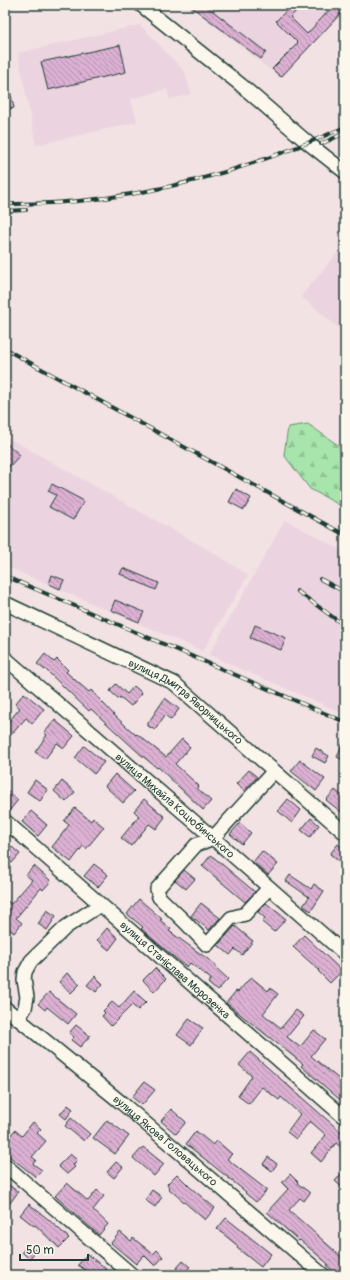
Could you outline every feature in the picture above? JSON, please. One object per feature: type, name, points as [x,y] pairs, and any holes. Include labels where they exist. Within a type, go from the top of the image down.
[{"type":"street","points":[[141,5],[241,85],[308,143],[345,172]]},
{"type":"street","name":"вулиця Дмитра Яворницького","points":[[5,603],[174,682],[345,833]]},
{"type":"street","name":"вулиця Михайла Коцюбинського","points":[[5,658],[345,954]]},
{"type":"street","points":[[269,888],[245,914],[231,918],[207,945],[159,898],[157,889],[196,845],[213,838],[274,771]]},
{"type":"street","name":"вулиця Станіслава Морозенка","points":[[5,821],[345,1118]]},
{"type":"street","points":[[18,1019],[25,1008],[26,997],[24,980],[31,961],[66,927],[100,905]]},
{"type":"street","name":"вулиця Якова Головацького","points":[[5,1008],[123,1104],[323,1275]]},
{"type":"street","points":[[5,1165],[132,1275]]},
{"type":"shaded area","points":[[188,5],[345,5],[345,10],[281,78]]},
{"type":"shaded area","points":[[140,25],[184,71],[191,94],[170,99],[167,89],[131,99],[137,122],[36,145],[18,53]]},
{"type":"shaded area","points":[[345,244],[345,333],[301,296]]},
{"type":"shaded area","points":[[5,436],[212,552],[248,575],[203,651],[5,566]]},
{"type":"shaded area","points":[[285,520],[345,552],[345,714],[209,655]]},
{"type":"green space","points":[[308,424],[345,450],[345,508],[310,489],[284,455],[288,427]]},
{"type":"building","points":[[189,5],[205,5],[266,52],[261,59]]},
{"type":"building","points":[[292,5],[303,5],[290,17],[307,34],[334,5],[345,5],[345,9],[281,77],[272,69],[298,43],[276,21]]},
{"type":"building","points":[[120,45],[126,72],[48,90],[41,62]]},
{"type":"building","points":[[5,82],[8,82],[14,108],[5,110]]},
{"type":"building","points":[[5,442],[20,455],[5,471]]},
{"type":"building","points":[[52,484],[84,501],[73,520],[49,507],[56,495],[48,491]]},
{"type":"building","points":[[236,489],[251,498],[244,510],[229,502]]},
{"type":"building","points":[[123,568],[159,583],[156,590],[120,574]]},
{"type":"building","points":[[52,575],[64,580],[60,589],[49,584]]},
{"type":"building","points":[[115,600],[144,612],[139,622],[111,610]]},
{"type":"building","points":[[255,625],[286,638],[281,650],[250,638]]},
{"type":"building","points":[[45,654],[54,662],[57,659],[68,670],[66,672],[89,692],[91,690],[115,716],[136,735],[137,734],[166,757],[182,739],[190,747],[175,764],[199,786],[197,788],[211,801],[203,810],[158,767],[157,768],[140,754],[91,709],[89,711],[45,669],[37,664]]},
{"type":"building","points":[[116,684],[127,694],[134,686],[142,693],[131,706],[120,697],[119,699],[110,691]]},
{"type":"building","points":[[24,693],[44,709],[32,724],[26,718],[11,735],[5,730],[5,726],[20,708],[15,704]]},
{"type":"building","points":[[165,698],[179,709],[171,720],[165,715],[155,730],[148,726],[148,723]]},
{"type":"building","points":[[55,720],[74,736],[64,748],[57,743],[45,759],[35,752],[47,735],[44,733]]},
{"type":"building","points":[[345,738],[345,761],[337,757]]},
{"type":"building","points":[[84,746],[104,762],[94,774],[75,758]]},
{"type":"building","points":[[316,748],[329,756],[325,763],[312,756]]},
{"type":"building","points":[[300,760],[325,779],[316,791],[291,771]]},
{"type":"building","points":[[249,770],[257,777],[244,791],[236,784]]},
{"type":"building","points":[[115,774],[134,791],[123,803],[105,786]]},
{"type":"building","points":[[35,780],[48,790],[40,801],[27,792]]},
{"type":"building","points":[[62,781],[75,792],[66,802],[54,791]]},
{"type":"building","points":[[5,789],[18,800],[9,811],[5,808]]},
{"type":"building","points":[[335,790],[345,798],[345,815],[326,800]]},
{"type":"building","points":[[144,799],[165,817],[156,829],[149,824],[131,846],[121,838],[139,816],[134,811]]},
{"type":"building","points":[[288,799],[301,810],[292,823],[278,811]]},
{"type":"building","points":[[75,808],[91,821],[93,818],[104,827],[86,849],[83,846],[71,862],[52,847],[69,825],[64,821]]},
{"type":"building","points":[[31,811],[47,825],[38,836],[22,822]]},
{"type":"building","points":[[311,818],[319,825],[310,837],[301,830]]},
{"type":"building","points":[[240,823],[251,833],[242,844],[230,834]]},
{"type":"building","points":[[5,841],[20,854],[12,863],[5,857]]},
{"type":"building","points":[[338,844],[345,850],[345,867],[330,854]]},
{"type":"building","points":[[262,851],[278,864],[268,875],[253,862]]},
{"type":"building","points":[[211,855],[255,892],[245,902],[202,866]]},
{"type":"building","points":[[94,864],[108,875],[98,887],[84,876]]},
{"type":"building","points":[[34,866],[51,881],[43,890],[41,888],[16,918],[22,923],[14,933],[5,926],[5,899],[11,904],[32,880],[26,875]]},
{"type":"building","points":[[184,870],[195,879],[186,889],[175,880]]},
{"type":"building","points":[[290,875],[311,889],[314,884],[324,891],[311,911],[303,906],[309,897],[286,881]]},
{"type":"building","points":[[139,899],[162,919],[160,920],[171,929],[169,931],[216,965],[215,967],[228,979],[217,991],[208,983],[211,979],[190,963],[187,967],[180,962],[141,929],[143,927],[127,914]]},
{"type":"building","points":[[201,903],[220,918],[209,930],[191,916]]},
{"type":"building","points":[[266,903],[286,919],[274,932],[262,922],[265,918],[258,912]]},
{"type":"building","points":[[47,910],[56,916],[47,930],[38,924]]},
{"type":"building","points":[[235,926],[253,941],[242,955],[235,949],[230,955],[218,945]]},
{"type":"building","points":[[107,928],[118,938],[109,950],[97,940]]},
{"type":"building","points":[[304,935],[342,971],[330,983],[318,971],[319,970],[293,947]]},
{"type":"building","points":[[155,968],[166,979],[154,992],[143,980]]},
{"type":"building","points":[[67,973],[80,984],[71,993],[59,982]]},
{"type":"building","points":[[95,976],[103,984],[96,992],[87,985]]},
{"type":"building","points":[[251,977],[268,991],[270,988],[278,994],[263,1014],[281,1028],[296,1010],[304,1016],[287,1037],[300,1047],[314,1030],[325,1039],[311,1056],[345,1084],[345,1104],[301,1066],[303,1064],[226,1003]]},
{"type":"building","points":[[134,991],[146,1002],[138,1010],[132,1005],[111,1026],[102,1016],[105,1013],[103,1011],[112,1002],[119,1008]]},
{"type":"building","points":[[49,992],[76,1014],[68,1024],[47,1007],[45,1010],[38,1004]]},
{"type":"building","points":[[189,1019],[203,1028],[191,1045],[177,1035]]},
{"type":"building","points":[[76,1025],[90,1036],[80,1047],[71,1040],[74,1037],[69,1033]]},
{"type":"building","points":[[250,1052],[341,1132],[345,1127],[345,1151],[336,1143],[321,1162],[311,1153],[326,1135],[310,1121],[296,1139],[287,1132],[300,1114],[281,1097],[279,1100],[262,1087],[249,1104],[238,1096],[252,1076],[239,1065]]},
{"type":"building","points":[[144,1082],[155,1090],[142,1105],[132,1097]]},
{"type":"building","points":[[68,1105],[73,1109],[66,1119],[60,1114]]},
{"type":"building","points":[[171,1109],[186,1122],[176,1134],[161,1121]]},
{"type":"building","points":[[71,1118],[90,1134],[84,1141],[65,1126]]},
{"type":"building","points":[[107,1120],[129,1136],[115,1154],[93,1138]]},
{"type":"building","points":[[33,1122],[41,1129],[37,1133],[46,1141],[32,1157],[36,1160],[33,1164],[42,1170],[36,1177],[5,1153],[5,1134],[9,1137],[15,1130],[22,1136]]},
{"type":"building","points":[[196,1131],[213,1145],[217,1141],[232,1154],[227,1159],[267,1190],[256,1202],[245,1193],[246,1192],[186,1144]]},
{"type":"building","points":[[143,1147],[164,1164],[154,1176],[133,1158]]},
{"type":"building","points":[[70,1154],[77,1160],[73,1165],[75,1167],[67,1174],[58,1166]]},
{"type":"building","points":[[268,1157],[277,1164],[272,1171],[263,1164]]},
{"type":"building","points":[[116,1162],[123,1167],[114,1178],[107,1172]]},
{"type":"building","points":[[345,1170],[345,1190],[335,1181]]},
{"type":"building","points":[[177,1174],[215,1208],[205,1220],[168,1188],[169,1187],[167,1184]]},
{"type":"building","points":[[290,1174],[298,1182],[297,1183],[310,1193],[304,1201],[300,1198],[289,1210],[345,1260],[345,1272],[343,1275],[338,1275],[327,1266],[328,1264],[300,1240],[299,1241],[267,1212],[288,1189],[282,1183]]},
{"type":"building","points":[[5,1182],[18,1192],[5,1210]]},
{"type":"building","points":[[67,1183],[88,1201],[97,1190],[104,1196],[93,1210],[108,1224],[99,1235],[55,1196]]},
{"type":"building","points":[[152,1190],[162,1197],[155,1207],[145,1200]]},
{"type":"building","points":[[29,1204],[69,1238],[59,1248],[35,1225],[34,1226],[20,1215]]},
{"type":"building","points":[[226,1218],[271,1254],[261,1267],[237,1248],[238,1246],[217,1229]]},
{"type":"building","points":[[120,1232],[131,1241],[133,1238],[153,1254],[157,1250],[163,1257],[155,1266],[144,1255],[136,1264],[111,1243]]},
{"type":"building","points":[[28,1244],[36,1251],[29,1259],[22,1252]]},
{"type":"building","points":[[87,1254],[113,1275],[92,1275],[78,1265]]},
{"type":"building","points":[[183,1261],[190,1267],[182,1275],[176,1269]]},
{"type":"railway","points":[[5,204],[93,200],[179,184],[222,173],[263,160],[345,127]]},
{"type":"railway","points":[[321,144],[345,133]]},
{"type":"railway","points":[[5,211],[26,210]]},
{"type":"railway","points":[[5,349],[345,535]]},
{"type":"railway","points":[[5,576],[345,722]]},
{"type":"railway","points":[[320,579],[345,592]]},
{"type":"railway","points":[[297,591],[345,626]]}]
